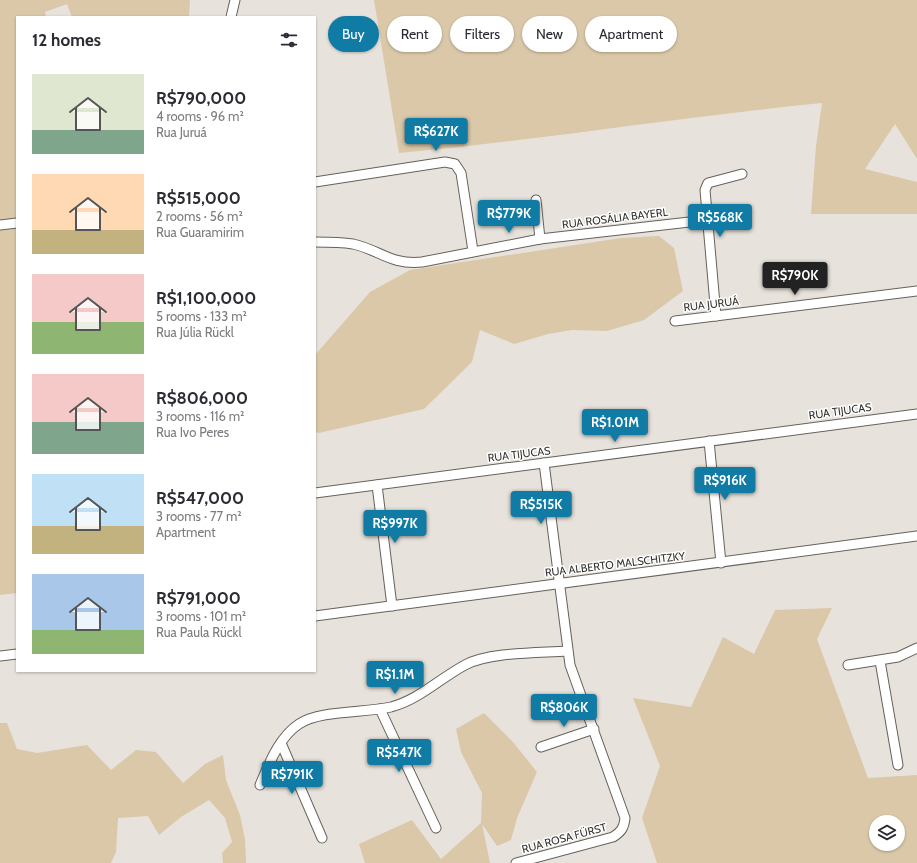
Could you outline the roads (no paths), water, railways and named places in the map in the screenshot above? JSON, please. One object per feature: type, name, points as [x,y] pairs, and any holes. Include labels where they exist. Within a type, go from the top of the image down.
[{"type":"street","points":[[231,16],[235,0]]},
{"type":"street","points":[[316,182],[445,162],[455,164],[461,173],[473,251]]},
{"type":"street","points":[[716,316],[704,190],[708,183],[742,174]]},
{"type":"street","points":[[536,200],[540,239]]},
{"type":"street","name":"RUA ROSÁLIA BAYERL","points":[[316,242],[353,244],[400,262],[410,263],[540,239],[707,220]]},
{"type":"street","points":[[0,225],[16,223]]},
{"type":"street","name":"RUA JURUÁ","points":[[675,321],[917,291]]},
{"type":"street","name":"RUA TIJUCAS","points":[[316,493],[917,414]]},
{"type":"street","points":[[709,441],[721,563]]},
{"type":"street","name":"RUA ROSA FÜRST","points":[[516,863],[613,837],[620,832],[624,826],[625,818],[574,677],[567,651],[560,583],[544,463]]},
{"type":"street","points":[[377,485],[392,606]]},
{"type":"street","name":"RUA ALBERTO MALSCHITZKY","points":[[316,616],[917,536]]},
{"type":"street","points":[[848,665],[898,657],[917,648]]},
{"type":"street","points":[[260,785],[273,756],[281,743],[299,724],[311,719],[380,709],[414,699],[465,665],[477,661],[517,655],[567,651]]},
{"type":"street","points":[[0,656],[16,654]]},
{"type":"street","points":[[880,661],[898,764]]},
{"type":"street","points":[[380,709],[436,828]]},
{"type":"street","points":[[541,747],[594,729]]},
{"type":"street","points":[[281,743],[322,838]]}]
